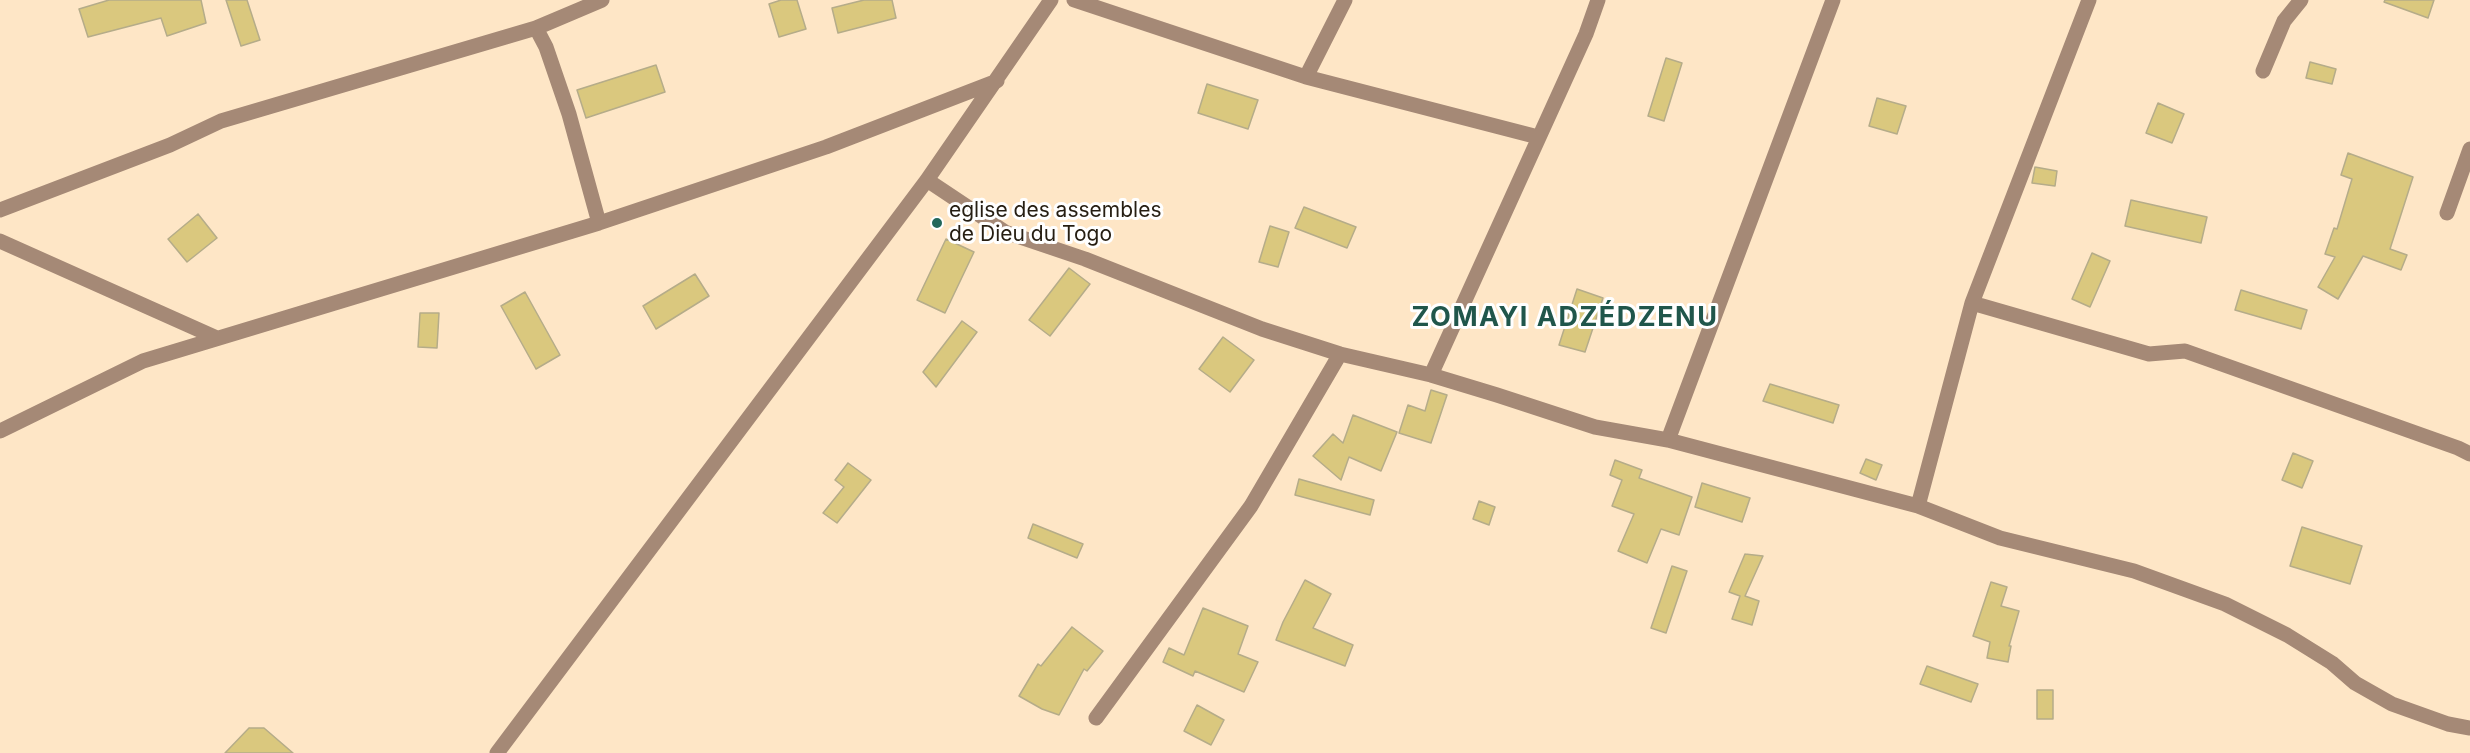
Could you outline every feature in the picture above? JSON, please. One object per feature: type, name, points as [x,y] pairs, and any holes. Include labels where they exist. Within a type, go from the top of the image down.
[{"type":"street","points":[[0,210],[170,145],[221,121],[536,28],[602,0]]},
{"type":"street","points":[[497,753],[927,180],[1051,0]]},
{"type":"street","points":[[1074,0],[1306,76],[1538,137]]},
{"type":"street","points":[[1306,76],[1345,0]]},
{"type":"street","points":[[1431,375],[1586,34],[1598,0]]},
{"type":"street","points":[[1668,440],[1833,0]]},
{"type":"street","points":[[1918,506],[1972,303],[2089,0]]},
{"type":"street","points":[[2263,71],[2284,21],[2301,0]]},
{"type":"street","points":[[536,28],[546,47],[569,114],[599,223]]},
{"type":"street","points":[[0,431],[143,361],[599,223],[826,147],[997,81]]},
{"type":"street","points":[[2447,213],[2470,149]]},
{"type":"street","points":[[927,180],[1005,232],[1086,260],[1262,329],[1340,354],[1431,375],[1595,427],[1668,440],[1918,506],[2000,538],[2133,571],[2225,604],[2287,635],[2332,663],[2355,682],[2392,704],[2448,724],[2470,728]]},
{"type":"street","points":[[0,241],[217,339]]},
{"type":"street","points":[[1972,303],[2149,354],[2185,351],[2448,444],[2470,454]]},
{"type":"street","points":[[1096,718],[1251,506],[1340,354]]},
{"type":"building","points":[[109,0],[201,0],[206,23],[167,36],[161,18],[88,37],[79,9]]},
{"type":"building","points":[[226,0],[247,0],[260,40],[241,46]]},
{"type":"building","points":[[781,0],[797,0],[806,29],[779,37],[769,4]]},
{"type":"building","points":[[864,0],[892,0],[896,18],[838,33],[832,8]]},
{"type":"building","points":[[2385,0],[2434,0],[2428,18],[2384,2]]},
{"type":"building","points":[[1666,58],[1682,63],[1664,121],[1648,116]]},
{"type":"building","points":[[2310,62],[2336,69],[2332,84],[2306,78]]},
{"type":"building","points":[[656,65],[665,92],[586,118],[577,90]]},
{"type":"building","points":[[1207,84],[1258,100],[1248,129],[1198,113]]},
{"type":"building","points":[[1877,98],[1906,106],[1897,134],[1869,126]]},
{"type":"building","points":[[2158,103],[2184,114],[2172,143],[2146,133]]},
{"type":"building","points":[[2348,153],[2413,177],[2390,249],[2407,255],[2401,270],[2363,256],[2338,299],[2318,287],[2335,257],[2325,254],[2334,228],[2337,229],[2352,179],[2341,175]]},
{"type":"building","points":[[2035,167],[2057,171],[2055,186],[2032,183]]},
{"type":"building","points":[[2131,200],[2207,217],[2201,243],[2125,226]]},
{"type":"building","points":[[1304,207],[1356,227],[1347,248],[1295,228]]},
{"type":"building","points":[[198,214],[217,238],[187,262],[168,239]]},
{"type":"building","points":[[1270,226],[1289,232],[1278,267],[1259,262]]},
{"type":"building","points":[[946,239],[974,252],[945,313],[917,300]]},
{"type":"building","points":[[2092,253],[2110,261],[2090,307],[2072,299]]},
{"type":"building","points":[[1069,268],[1090,284],[1050,336],[1029,320]]},
{"type":"building","points":[[695,274],[709,296],[656,329],[643,306]]},
{"type":"building","points":[[1577,289],[1603,298],[1585,352],[1559,345]]},
{"type":"building","points":[[2241,290],[2307,310],[2301,329],[2235,310]]},
{"type":"building","points":[[525,292],[560,355],[536,369],[501,306]]},
{"type":"building","points":[[420,313],[439,313],[437,348],[418,347]]},
{"type":"building","points":[[962,321],[977,332],[936,387],[923,372]]},
{"type":"building","points":[[1223,337],[1254,360],[1230,392],[1199,369]]},
{"type":"building","points":[[1770,384],[1839,405],[1833,423],[1763,401]]},
{"type":"building","points":[[1431,390],[1447,395],[1431,443],[1399,433],[1408,405],[1425,411]]},
{"type":"building","points":[[1353,415],[1397,432],[1381,471],[1349,457],[1341,480],[1313,456],[1333,434],[1343,443]]},
{"type":"building","points":[[2293,453],[2313,461],[2302,488],[2282,480]]},
{"type":"building","points":[[1866,459],[1882,465],[1876,480],[1860,473]]},
{"type":"building","points":[[1615,460],[1642,470],[1639,478],[1692,497],[1679,535],[1661,529],[1647,563],[1618,551],[1634,514],[1612,506],[1622,480],[1610,475]]},
{"type":"building","points":[[848,463],[871,480],[837,523],[823,513],[844,487],[835,480]]},
{"type":"building","points":[[1299,479],[1374,500],[1370,515],[1295,495]]},
{"type":"building","points":[[1702,483],[1750,498],[1742,522],[1695,507]]},
{"type":"building","points":[[1479,501],[1495,507],[1489,525],[1473,519]]},
{"type":"building","points":[[1033,524],[1083,544],[1077,558],[1028,538]]},
{"type":"building","points":[[2302,527],[2362,546],[2350,584],[2290,566]]},
{"type":"building","points":[[1745,554],[1763,556],[1745,596],[1759,601],[1752,625],[1732,619],[1740,596],[1729,592]]},
{"type":"building","points":[[1672,566],[1687,571],[1666,633],[1651,628]]},
{"type":"building","points":[[1305,580],[1331,594],[1313,628],[1353,645],[1345,666],[1276,640]]},
{"type":"building","points":[[1991,582],[2007,587],[2001,606],[2019,611],[2009,646],[2011,646],[2008,662],[1987,658],[1990,642],[1973,636]]},
{"type":"building","points":[[1203,608],[1248,626],[1238,654],[1258,662],[1244,692],[1195,671],[1193,676],[1163,662],[1169,648],[1184,655]]},
{"type":"building","points":[[1072,627],[1103,651],[1087,671],[1084,669],[1059,715],[1042,709],[1019,696],[1038,664],[1041,666]]},
{"type":"building","points":[[1927,666],[1978,684],[1971,702],[1920,684]]},
{"type":"building","points":[[2037,690],[2053,690],[2053,719],[2037,719]]},
{"type":"building","points":[[1197,705],[1224,720],[1211,745],[1184,731]]},
{"type":"building","points":[[249,728],[264,728],[293,753],[225,753]]},
{"type":"place","name":"eglise des assembles de Dieu du Togo","points":[[937,223]]},
{"type":"district","name":"ZOMAYI ADZÉDZENU","points":[[1565,318]]}]
